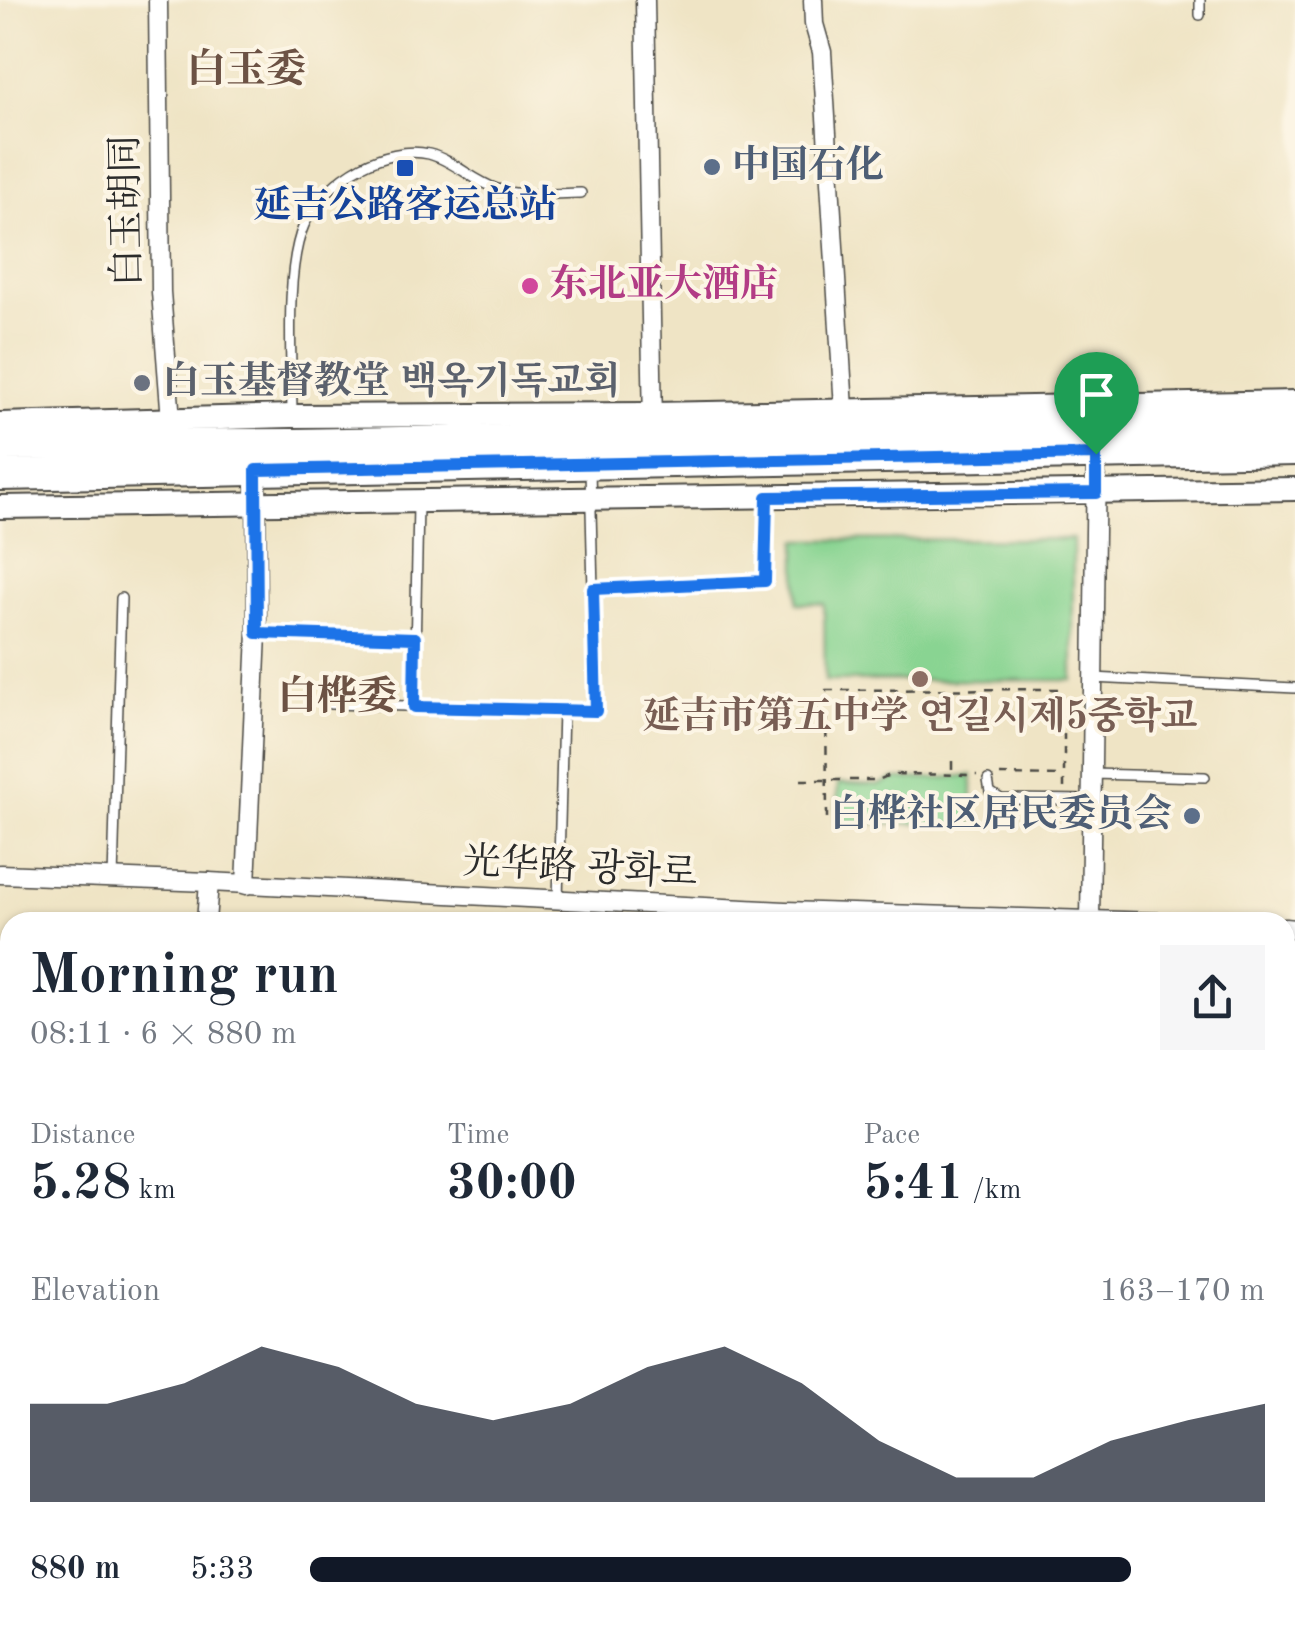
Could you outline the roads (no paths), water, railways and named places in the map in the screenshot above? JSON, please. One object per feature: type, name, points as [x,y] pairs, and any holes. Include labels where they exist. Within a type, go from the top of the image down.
[{"type":"main road","points":[[0,445],[292,430],[1295,425]]},
{"type":"main road","points":[[0,475],[1295,450]]},
{"type":"street","name":"白玉胡同","points":[[158,0],[161,292],[170,420]]},
{"type":"street","points":[[646,0],[653,426],[844,409],[1295,402]]},
{"type":"street","points":[[813,0],[814,24],[822,52],[844,409]]},
{"type":"street","points":[[0,424],[170,420],[292,430]]},
{"type":"street","points":[[1090,912],[1096,454]]},
{"type":"street","points":[[246,884],[257,633],[256,470]]},
{"type":"street","points":[[0,507],[1295,489]]},
{"type":"street","name":"光华路 광화로","points":[[0,874],[558,900],[728,912]]},
{"type":"street","points":[[207,912],[209,882]]},
{"type":"lane","points":[[1200,0],[1200,15]]},
{"type":"lane","points":[[292,430],[292,306],[298,245],[314,208],[347,175],[386,156],[408,152],[440,159],[498,190],[581,193]]},
{"type":"lane","points":[[330,704],[596,711],[590,464]]},
{"type":"lane","points":[[593,589],[765,581],[767,497]]},
{"type":"lane","points":[[414,707],[418,502]]},
{"type":"lane","points":[[112,880],[120,598]]},
{"type":"lane","points":[[257,633],[415,638]]},
{"type":"lane","points":[[1094,678],[1295,688]]},
{"type":"lane","points":[[558,900],[563,710]]},
{"type":"lane","points":[[1092,774],[1205,776]]},
{"type":"lane","points":[[988,780],[990,792],[1000,799],[1092,800]]},
{"type":"place","name":"中国石化","points":[[712,167]]},
{"type":"place","name":"延吉公路客运总站","points":[[405,168]]},
{"type":"place","name":"东北亚大酒店","points":[[530,286]]},
{"type":"place","name":"白玉基督教堂 백옥기독교회","points":[[142,383]]},
{"type":"place","name":"延吉市第五中学 연길시제5중학교","points":[[920,679]]},
{"type":"place","name":"白桦社区居民委员会","points":[[1192,816]]},
{"type":"district","name":"白玉委","points":[[246,72]]},
{"type":"district","name":"白桦委","points":[[337,699]]}]
